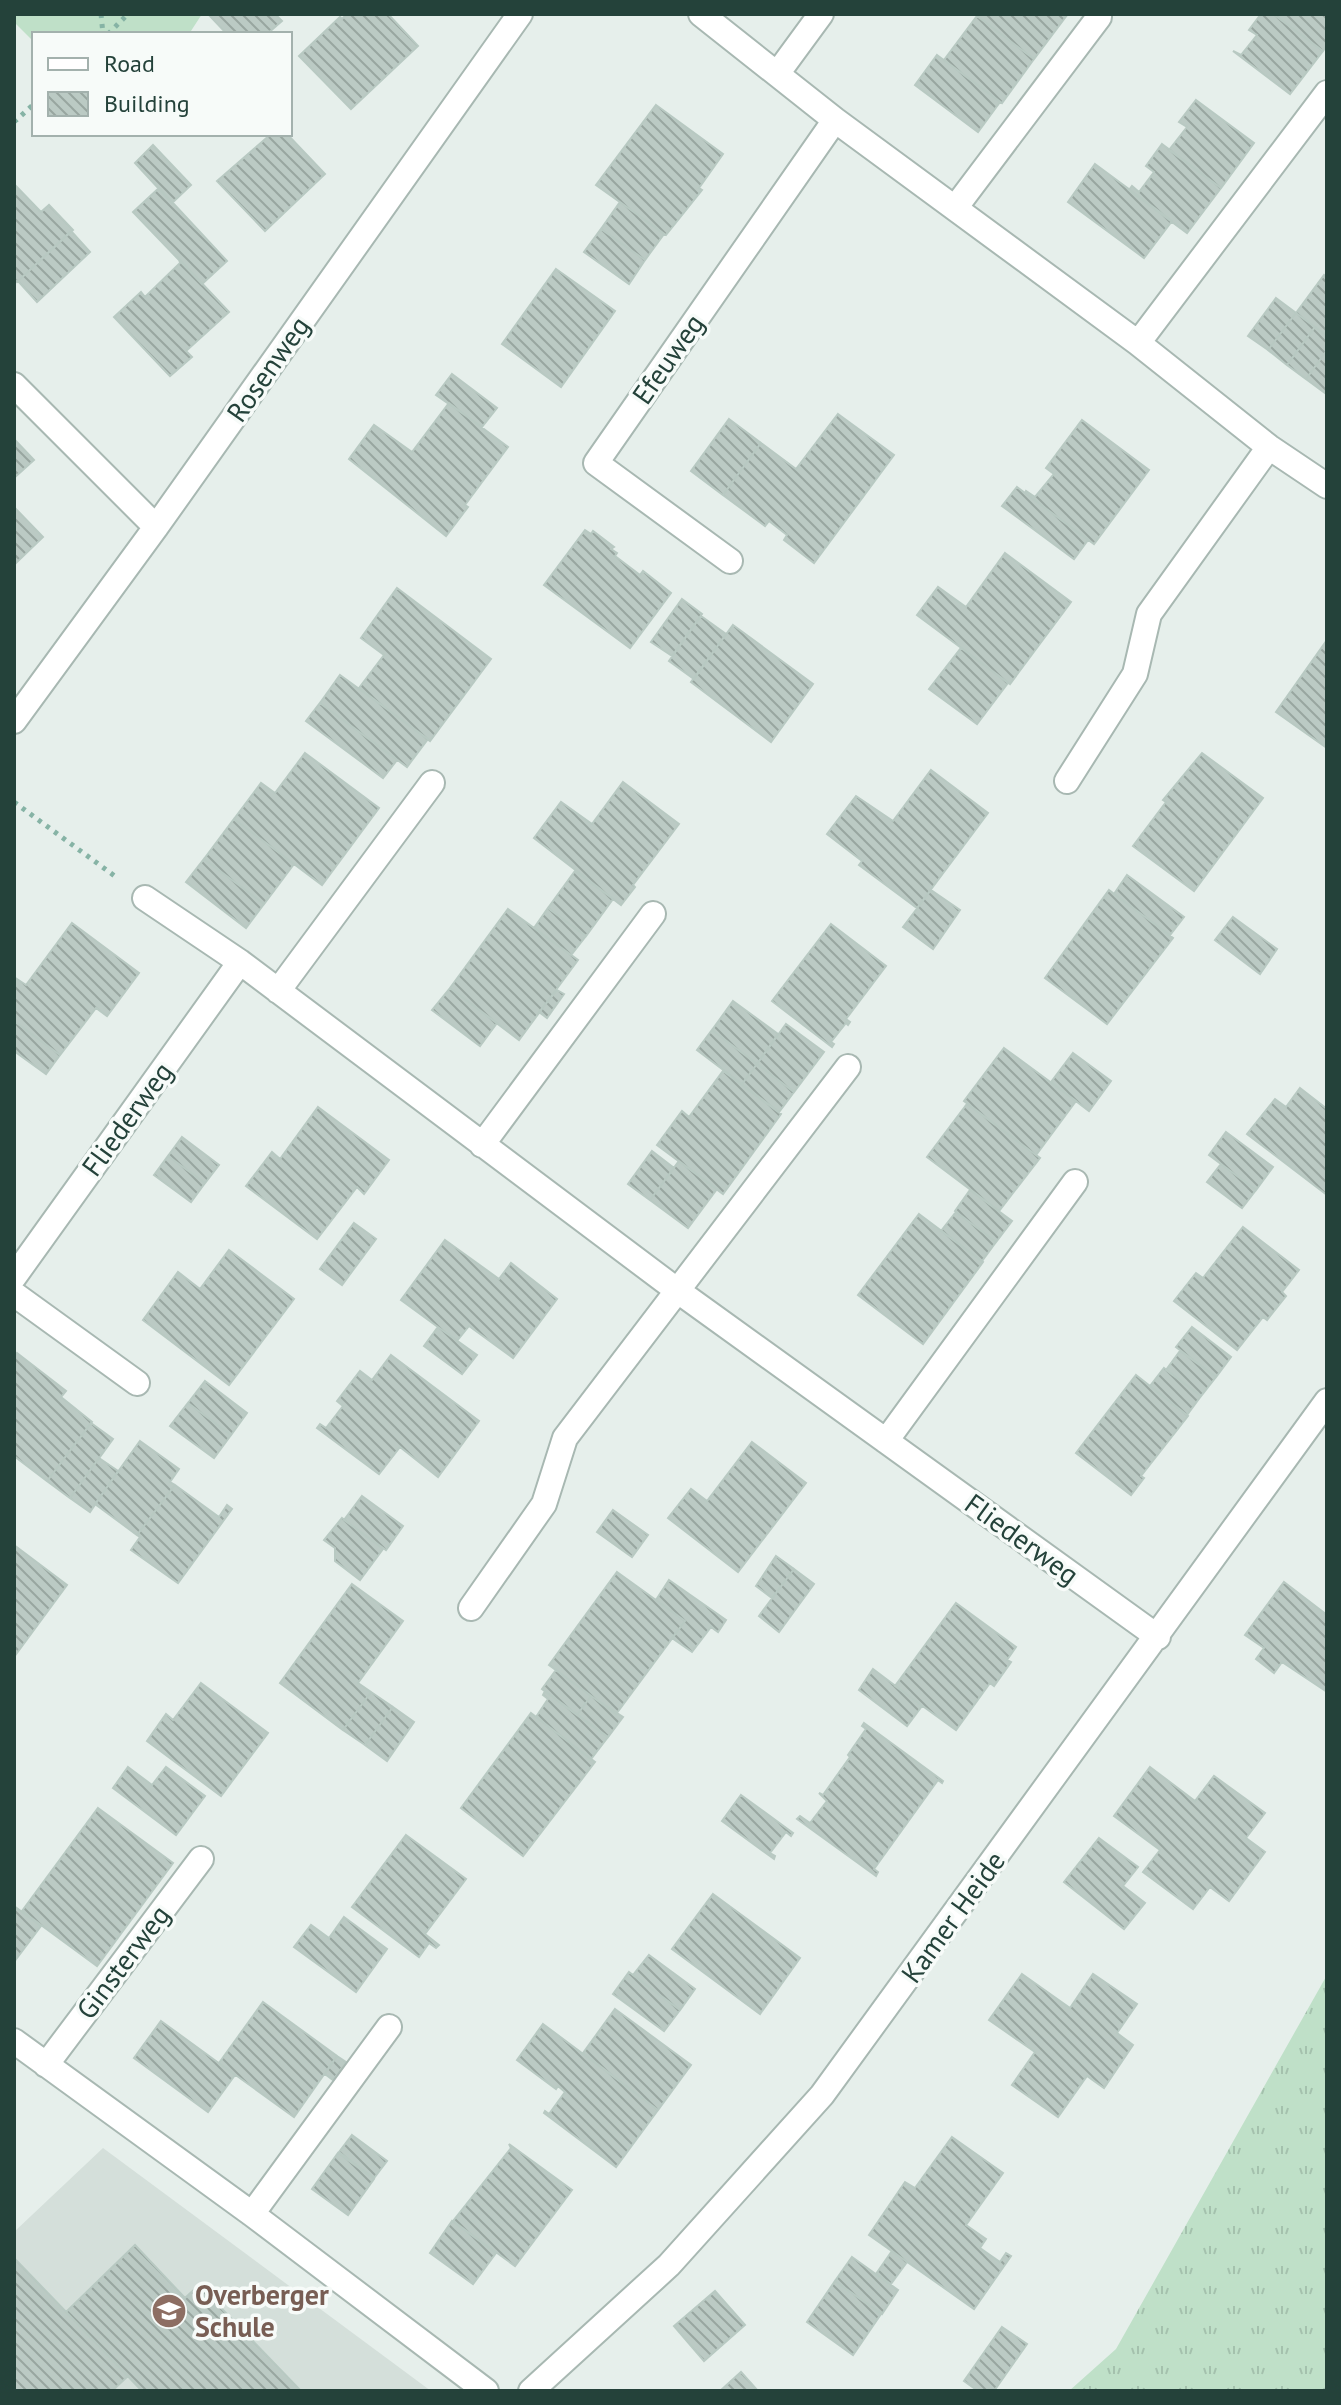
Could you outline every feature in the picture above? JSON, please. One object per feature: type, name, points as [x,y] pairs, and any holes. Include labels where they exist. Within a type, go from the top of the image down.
[{"type":"street","name":"Rosenweg","points":[[14,721],[156,527],[520,14]]},
{"type":"street","points":[[701,14],[835,120],[1138,343],[1269,447],[1325,479]]},
{"type":"street","points":[[777,74],[821,14]]},
{"type":"street","points":[[955,208],[1099,17]]},
{"type":"street","points":[[1138,343],[1327,93]]},
{"type":"street","name":"Efeuweg","points":[[730,561],[596,463],[835,120]]},
{"type":"street","points":[[14,385],[156,527]]},
{"type":"street","points":[[1067,781],[1135,674],[1149,614],[1269,447]]},
{"type":"street","points":[[278,991],[432,783]]},
{"type":"street","name":"Fliederweg","points":[[145,898],[240,962],[678,1291],[1158,1637]]},
{"type":"street","points":[[482,1145],[653,914]]},
{"type":"street","name":"Fliederweg","points":[[14,1277],[240,962]]},
{"type":"street","points":[[471,1608],[544,1504],[565,1438],[848,1067]]},
{"type":"street","points":[[886,1441],[1075,1182]]},
{"type":"street","points":[[14,1294],[137,1383]]},
{"type":"street","name":"Kamer Heide","points":[[531,2391],[669,2265],[822,2095],[1327,1401]]},
{"type":"street","name":"Ginsterweg","points":[[46,2065],[201,1859]]},
{"type":"street","points":[[252,2214],[389,2027]]},
{"type":"street","points":[[14,2041],[252,2214],[486,2391]]},
{"type":"path","points":[[108,32],[128,14]]},
{"type":"path","points":[[14,122],[32,106]]},
{"type":"path","points":[[14,802],[145,898]]},
{"type":"shaded area","name":"Overberger Schule","points":[[103,2148],[431,2391],[14,2391],[14,2232]]},
{"type":"green space","points":[[14,14],[202,14],[190,32],[32,32],[32,40],[14,22]]},
{"type":"green space","points":[[1327,1975],[1327,2391],[1069,2391],[1116,2349]]},
{"type":"building","points":[[208,14],[275,14],[282,21],[269,32],[225,32]]},
{"type":"building","points":[[347,14],[388,14],[418,46],[351,109],[299,56]]},
{"type":"building","points":[[1261,14],[1273,14],[1323,51],[1290,94],[1233,51],[1241,55],[1257,35],[1249,30]]},
{"type":"building","points":[[1273,14],[1327,14],[1327,45],[1323,51]]},
{"type":"building","points":[[1067,15],[1034,59],[977,16]]},
{"type":"building","points":[[977,16],[1034,59],[1002,103],[944,60]]},
{"type":"building","points":[[937,55],[1000,102],[978,132],[915,85]]},
{"type":"building","points":[[1196,100],[1254,143],[1221,188],[1169,150],[1187,127],[1179,122]]},
{"type":"building","points":[[656,105],[723,154],[699,188],[702,190],[666,235],[596,185]]},
{"type":"building","points":[[269,136],[289,136],[325,174],[265,231],[217,181]]},
{"type":"building","points":[[1162,144],[1221,188],[1187,233],[1129,190],[1132,186],[1139,192],[1154,172],[1146,166]]},
{"type":"building","points":[[153,145],[191,185],[172,203],[135,163]]},
{"type":"building","points":[[1095,164],[1172,221],[1144,258],[1068,202]]},
{"type":"building","points":[[14,184],[41,212],[49,205],[73,230],[17,282],[14,278]]},
{"type":"building","points":[[159,188],[227,261],[202,284],[133,212]]},
{"type":"building","points":[[620,202],[664,234],[645,260],[601,229]]},
{"type":"building","points":[[601,229],[645,260],[629,284],[584,252]]},
{"type":"building","points":[[71,231],[90,252],[37,302],[18,281]]},
{"type":"building","points":[[179,259],[229,312],[186,351],[192,357],[170,376],[114,317],[141,292],[145,297],[180,263]]},
{"type":"building","points":[[556,269],[615,311],[561,387],[502,344]]},
{"type":"building","points":[[1324,275],[1327,278],[1327,336],[1296,313]]},
{"type":"building","points":[[1276,298],[1296,313],[1268,350],[1248,336]]},
{"type":"building","points":[[1296,313],[1315,327],[1287,365],[1268,350]]},
{"type":"building","points":[[1315,327],[1327,336],[1327,350],[1306,379],[1287,365]]},
{"type":"building","points":[[1327,350],[1327,390],[1325,393],[1306,379]]},
{"type":"building","points":[[452,374],[497,408],[482,427],[436,395]]},
{"type":"building","points":[[449,403],[508,447],[446,536],[349,459],[374,425],[412,452]]},
{"type":"building","points":[[838,414],[894,455],[814,563],[784,540],[787,535],[769,521],[765,526],[723,495],[761,443],[796,469]]},
{"type":"building","points":[[729,419],[761,443],[723,495],[691,471]]},
{"type":"building","points":[[1082,420],[1149,470],[1094,544],[1025,493],[1035,497],[1054,474],[1046,468]]},
{"type":"building","points":[[14,439],[34,460],[14,478]]},
{"type":"building","points":[[1017,487],[1088,540],[1074,559],[1002,506]]},
{"type":"building","points":[[14,507],[43,537],[14,565]]},
{"type":"building","points":[[585,530],[591,534],[593,531],[614,547],[611,549],[617,553],[615,556],[640,575],[643,571],[671,593],[630,648],[544,585]]},
{"type":"building","points":[[1005,553],[1071,602],[1010,684],[917,615],[938,587],[966,607]]},
{"type":"building","points":[[397,588],[491,659],[430,741],[359,688],[384,655],[361,638]]},
{"type":"building","points":[[682,599],[702,614],[672,656],[651,642]]},
{"type":"building","points":[[701,616],[726,634],[694,679],[669,661]]},
{"type":"building","points":[[733,625],[813,684],[771,742],[691,682]]},
{"type":"building","points":[[1327,640],[1327,748],[1276,712]]},
{"type":"building","points":[[961,648],[1008,683],[977,724],[929,689]]},
{"type":"building","points":[[340,675],[428,739],[407,767],[320,703]]},
{"type":"building","points":[[320,703],[397,760],[383,778],[306,721]]},
{"type":"building","points":[[305,753],[379,808],[322,885],[234,819],[261,783],[275,793]]},
{"type":"building","points":[[1202,753],[1263,798],[1194,891],[1133,846],[1166,802],[1163,800]]},
{"type":"building","points":[[931,770],[988,813],[917,908],[859,865],[862,861],[827,834],[856,796],[893,821]]},
{"type":"building","points":[[623,782],[679,824],[621,905],[534,838],[561,802],[592,824]]},
{"type":"building","points":[[234,819],[294,864],[264,904],[204,859]]},
{"type":"building","points":[[204,859],[264,904],[246,928],[186,882]]},
{"type":"building","points":[[575,871],[613,899],[586,936],[548,908]]},
{"type":"building","points":[[1127,875],[1184,917],[1170,935],[1114,894]]},
{"type":"building","points":[[931,890],[960,910],[933,949],[903,927]]},
{"type":"building","points":[[1109,890],[1173,938],[1107,1024],[1045,978]]},
{"type":"building","points":[[548,908],[586,936],[571,955],[534,928]]},
{"type":"building","points":[[508,909],[578,960],[519,1040],[450,988]]},
{"type":"building","points":[[1233,917],[1277,949],[1260,974],[1215,940]]},
{"type":"building","points":[[72,923],[139,973],[107,1016],[96,1008],[60,1055],[14,1021],[14,977],[26,985]]},
{"type":"building","points":[[831,924],[886,966],[846,1019],[850,1022],[831,1042],[834,1044],[832,1047],[772,1001]]},
{"type":"building","points":[[450,988],[497,1023],[480,1046],[432,1010]]},
{"type":"building","points":[[557,990],[564,994],[547,1018],[539,1012]]},
{"type":"building","points":[[733,1001],[778,1034],[757,1064],[712,1030]]},
{"type":"building","points":[[14,1021],[60,1055],[46,1074],[14,1051]]},
{"type":"building","points":[[786,1024],[824,1052],[794,1092],[757,1064]]},
{"type":"building","points":[[712,1030],[757,1064],[742,1084],[697,1050]]},
{"type":"building","points":[[1004,1048],[1076,1101],[1036,1155],[964,1101]]},
{"type":"building","points":[[1073,1053],[1111,1081],[1089,1111],[1051,1082]]},
{"type":"building","points":[[757,1064],[794,1092],[779,1112],[742,1084]]},
{"type":"building","points":[[723,1071],[781,1114],[723,1194],[657,1145],[682,1111],[689,1117]]},
{"type":"building","points":[[1300,1088],[1327,1109],[1327,1195],[1247,1134],[1275,1099],[1286,1107]]},
{"type":"building","points":[[967,1104],[1040,1158],[999,1211],[927,1157]]},
{"type":"building","points":[[318,1107],[389,1160],[364,1194],[357,1187],[317,1239],[246,1186],[272,1152],[280,1159]]},
{"type":"building","points":[[1226,1132],[1273,1167],[1256,1190],[1209,1155]]},
{"type":"building","points":[[182,1137],[219,1165],[205,1183],[168,1156]]},
{"type":"building","points":[[652,1151],[674,1168],[650,1200],[628,1184]]},
{"type":"building","points":[[168,1156],[205,1183],[191,1202],[154,1175]]},
{"type":"building","points":[[679,1161],[717,1189],[688,1228],[650,1200]]},
{"type":"building","points":[[1221,1164],[1256,1190],[1242,1208],[1207,1182]]},
{"type":"building","points":[[970,1190],[1012,1221],[996,1242],[955,1211]]},
{"type":"building","points":[[956,1212],[996,1242],[982,1261],[941,1231]]},
{"type":"building","points":[[919,1214],[983,1262],[923,1344],[858,1295]]},
{"type":"building","points":[[354,1223],[376,1239],[342,1285],[320,1269]]},
{"type":"building","points":[[1243,1227],[1299,1270],[1282,1292],[1286,1296],[1267,1320],[1263,1317],[1237,1350],[1174,1301],[1196,1273],[1203,1278]]},
{"type":"building","points":[[445,1240],[499,1279],[511,1263],[557,1299],[513,1358],[469,1326],[457,1341],[401,1300]]},
{"type":"building","points":[[229,1250],[294,1299],[229,1385],[143,1320],[178,1272],[200,1289]]},
{"type":"building","points":[[438,1327],[477,1355],[462,1374],[424,1346]]},
{"type":"building","points":[[1192,1327],[1231,1357],[1216,1377],[1176,1347]]},
{"type":"building","points":[[1180,1351],[1216,1377],[1201,1396],[1166,1370]]},
{"type":"building","points":[[17,1353],[66,1391],[61,1397],[92,1422],[47,1481],[14,1456],[14,1357]]},
{"type":"building","points":[[391,1355],[479,1421],[438,1477],[400,1447],[379,1474],[317,1428],[320,1424],[326,1428],[343,1406],[337,1401],[360,1371],[372,1380]]},
{"type":"building","points":[[1164,1368],[1201,1396],[1187,1415],[1150,1386]]},
{"type":"building","points":[[1136,1375],[1188,1416],[1141,1476],[1144,1478],[1131,1495],[1076,1453]]},
{"type":"building","points":[[205,1381],[247,1413],[231,1435],[188,1403]]},
{"type":"building","points":[[188,1403],[231,1435],[214,1458],[170,1426]]},
{"type":"building","points":[[91,1423],[113,1439],[70,1498],[47,1481]]},
{"type":"building","points":[[140,1441],[179,1469],[170,1482],[175,1485],[137,1535],[95,1504]]},
{"type":"building","points":[[752,1442],[806,1483],[738,1572],[668,1518],[691,1489],[707,1501]]},
{"type":"building","points":[[99,1458],[118,1471],[90,1512],[70,1498]]},
{"type":"building","points":[[175,1485],[219,1517],[227,1505],[232,1509],[178,1583],[131,1550],[140,1537],[137,1535]]},
{"type":"building","points":[[362,1496],[403,1526],[386,1550],[344,1520]]},
{"type":"building","points":[[613,1510],[648,1535],[632,1557],[597,1532]]},
{"type":"building","points":[[342,1518],[383,1549],[360,1580],[335,1561],[335,1548],[324,1540]]},
{"type":"building","points":[[14,1545],[67,1585],[14,1657]]},
{"type":"building","points":[[776,1556],[794,1569],[772,1598],[756,1586]]},
{"type":"building","points":[[794,1569],[814,1584],[779,1632],[759,1616]]},
{"type":"building","points":[[617,1572],[685,1621],[616,1714],[549,1665]]},
{"type":"building","points":[[669,1580],[726,1620],[718,1632],[711,1627],[692,1652],[672,1638],[685,1621],[656,1600]]},
{"type":"building","points":[[1284,1582],[1327,1615],[1327,1692],[1282,1662],[1274,1673],[1256,1659],[1264,1648],[1245,1635]]},
{"type":"building","points":[[352,1584],[403,1621],[358,1683],[371,1692],[343,1730],[280,1683]]},
{"type":"building","points":[[956,1603],[1016,1647],[1007,1660],[1011,1662],[994,1686],[990,1683],[956,1730],[895,1686]]},
{"type":"building","points":[[873,1669],[922,1706],[907,1726],[859,1690]]},
{"type":"building","points":[[556,1670],[591,1696],[577,1715],[542,1689]]},
{"type":"building","points":[[201,1683],[268,1733],[221,1796],[147,1741],[166,1714],[173,1720]]},
{"type":"building","points":[[545,1691],[608,1737],[591,1759],[536,1717],[548,1699],[543,1695]]},
{"type":"building","points":[[371,1692],[393,1707],[365,1745],[343,1730]]},
{"type":"building","points":[[591,1696],[623,1717],[608,1737],[577,1715]]},
{"type":"building","points":[[393,1707],[414,1722],[387,1761],[365,1745]]},
{"type":"building","points":[[531,1713],[595,1762],[523,1856],[461,1808]]},
{"type":"building","points":[[864,1723],[943,1781],[938,1780],[874,1869],[878,1872],[876,1876],[797,1819],[800,1816],[810,1823],[827,1801],[819,1793],[823,1795],[850,1757],[848,1755],[866,1729],[862,1726]]},
{"type":"building","points":[[128,1767],[152,1785],[166,1767],[205,1796],[176,1835],[113,1788]]},
{"type":"building","points":[[1150,1767],[1195,1801],[1214,1776],[1265,1813],[1246,1838],[1265,1852],[1229,1901],[1210,1887],[1193,1909],[1143,1872],[1160,1850],[1114,1816]]},
{"type":"building","points":[[741,1795],[793,1833],[791,1836],[786,1832],[770,1853],[775,1856],[774,1859],[722,1821]]},
{"type":"building","points":[[98,1808],[173,1863],[97,1966],[22,1911]]},
{"type":"building","points":[[406,1835],[466,1879],[425,1934],[439,1945],[436,1948],[429,1943],[419,1957],[352,1907]]},
{"type":"building","points":[[1099,1838],[1138,1867],[1123,1886],[1145,1903],[1124,1929],[1064,1882]]},
{"type":"building","points":[[713,1894],[800,1958],[760,2014],[672,1949]]},
{"type":"building","points":[[14,1906],[41,1926],[14,1962]]},
{"type":"building","points":[[344,1917],[387,1949],[356,1992],[294,1947],[311,1925],[329,1938]]},
{"type":"building","points":[[649,1955],[695,1989],[680,2010],[633,1975]]},
{"type":"building","points":[[629,1972],[680,2010],[664,2031],[613,1994]]},
{"type":"building","points":[[1022,1974],[1070,2008],[1093,1974],[1137,2004],[1117,2033],[1133,2045],[1104,2088],[1087,2076],[1058,2117],[1012,2085],[1035,2052],[989,2020]]},
{"type":"building","points":[[263,2002],[337,2056],[294,2117],[219,2063]]},
{"type":"building","points":[[615,2009],[691,2065],[658,2110],[583,2053]]},
{"type":"building","points":[[161,2021],[235,2075],[208,2112],[134,2058]]},
{"type":"building","points":[[543,2024],[658,2110],[616,2167],[544,2113],[549,2114],[565,2092],[558,2086],[556,2089],[517,2060]]},
{"type":"building","points":[[337,2056],[346,2062],[333,2080],[325,2074]]},
{"type":"building","points":[[352,2135],[387,2161],[374,2178],[339,2152]]},
{"type":"building","points":[[952,2137],[1003,2173],[966,2225],[986,2239],[980,2248],[1000,2262],[1006,2253],[1011,2256],[974,2309],[869,2235],[905,2182],[915,2188]]},
{"type":"building","points":[[509,2144],[572,2190],[515,2266],[453,2221],[511,2148]]},
{"type":"building","points":[[338,2153],[374,2179],[348,2215],[312,2189]]},
{"type":"building","points":[[452,2221],[496,2253],[473,2284],[430,2253]]},
{"type":"building","points":[[135,2245],[185,2298],[199,2285],[301,2391],[142,2391],[66,2312]]},
{"type":"building","points":[[892,2251],[907,2262],[891,2284],[876,2274]]},
{"type":"building","points":[[852,2257],[898,2290],[882,2314],[835,2281]]},
{"type":"building","points":[[15,2259],[128,2376],[112,2391],[14,2391]]},
{"type":"building","points":[[835,2281],[881,2314],[853,2355],[807,2322]]},
{"type":"building","points":[[715,2291],[745,2325],[704,2361],[674,2326]]},
{"type":"building","points":[[1002,2327],[1027,2344],[994,2391],[978,2391],[964,2381]]},
{"type":"building","points":[[741,2372],[758,2391],[720,2391]]},
{"type":"place","name":"Overberger Schule","points":[[169,2311]]}]
